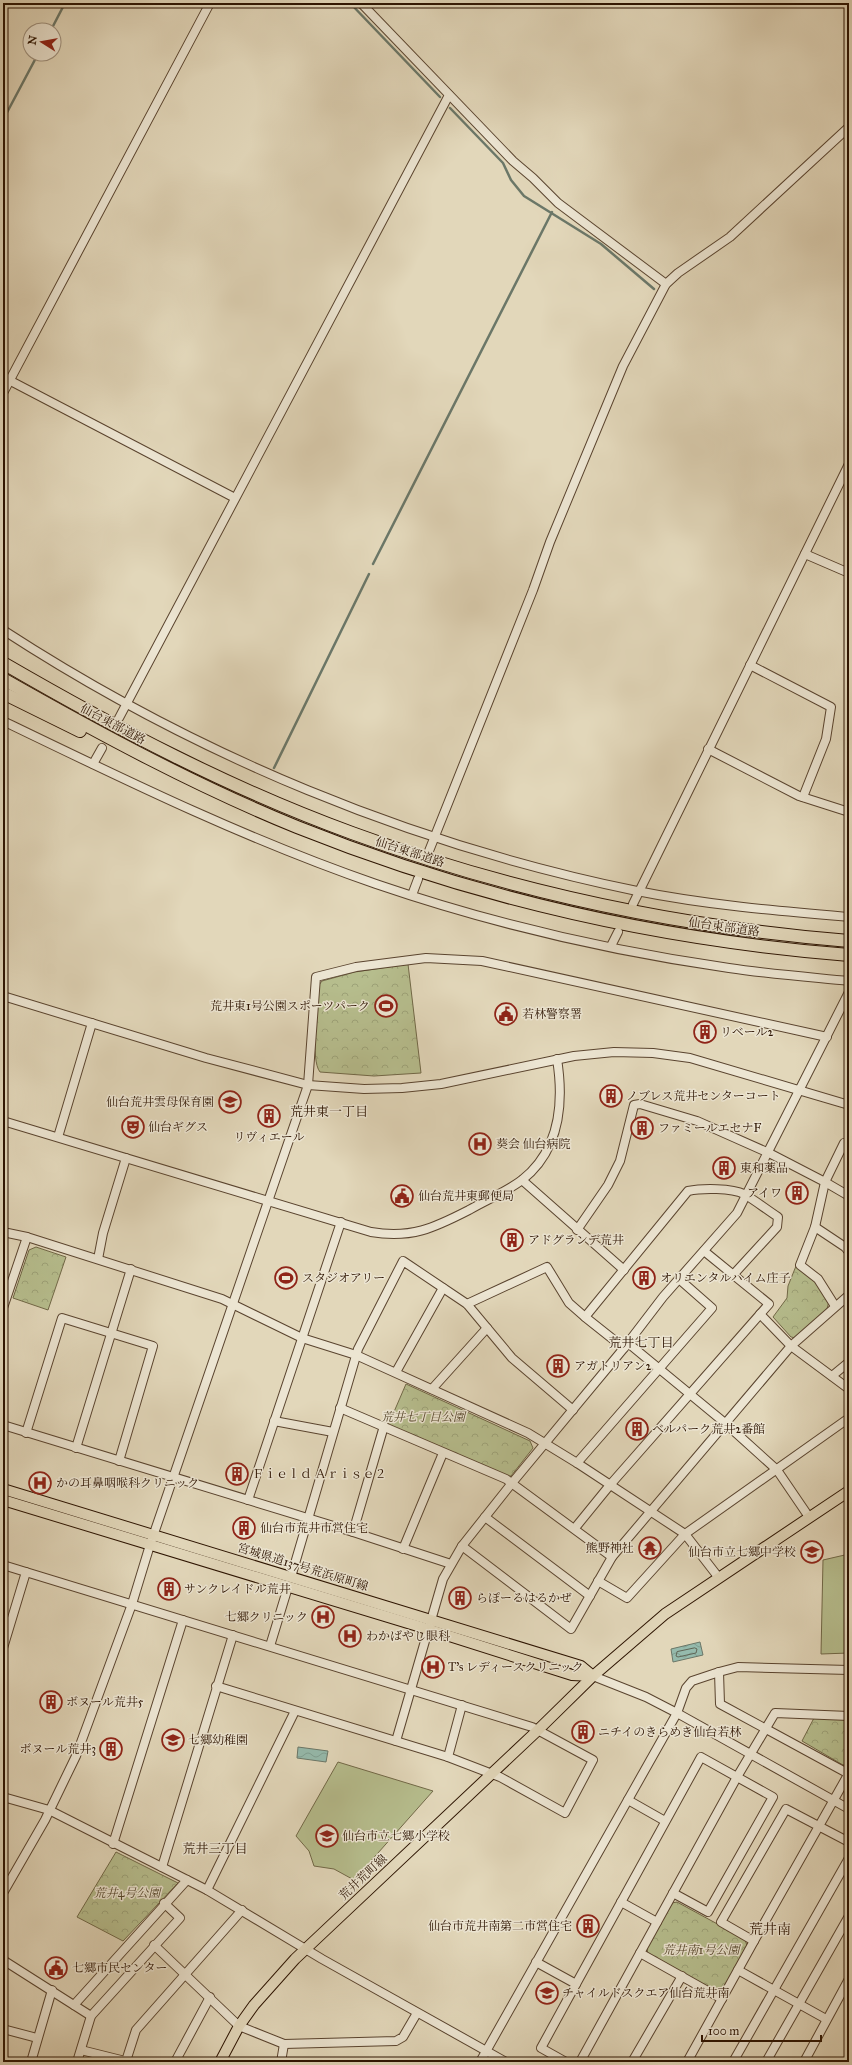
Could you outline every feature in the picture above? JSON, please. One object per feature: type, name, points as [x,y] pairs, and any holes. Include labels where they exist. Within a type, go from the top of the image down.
[{"type":"highway","name":"仙台東部道路","points":[[3,663],[120,728],[206,771],[301,813],[398,849],[503,881],[616,909],[729,928],[849,941]]},
{"type":"highway","name":"仙台東部道路","points":[[3,679],[113,740],[200,783],[297,826],[387,860],[493,893],[611,923],[726,942],[849,955]]},
{"type":"highway","points":[[3,693],[110,746],[200,783]]},
{"type":"main road","name":"宮城県道137号荒浜原町線","points":[[3,1489],[154,1535],[289,1582]]},
{"type":"main road","points":[[592,1676],[650,1626],[849,1491]]},
{"type":"main road","name":"宮城県道137号荒浜原町線","points":[[3,1500],[150,1545],[289,1582],[431,1625],[572,1675],[592,1676]]},
{"type":"main road","name":"荒井荒町線","points":[[220,2062],[240,2026],[271,1984],[305,1949],[492,1774],[592,1676]]},
{"type":"street","points":[[3,393],[6,379],[210,3]]},
{"type":"street","points":[[361,3],[513,162],[533,178],[558,203],[666,284]]},
{"type":"street","points":[[119,718],[449,95]]},
{"type":"street","points":[[428,851],[533,590],[550,542],[623,366],[666,284],[678,273],[730,237],[849,127]]},
{"type":"street","points":[[6,379],[235,498]]},
{"type":"street","points":[[632,904],[849,464]]},
{"type":"street","points":[[804,554],[849,573]]},
{"type":"street","points":[[3,630],[126,705],[248,764],[301,787],[434,837],[552,871],[639,891],[771,910],[849,917]]},
{"type":"street","points":[[750,665],[831,707],[826,739],[803,797]]},
{"type":"street","points":[[3,721],[180,804],[313,860],[412,895],[467,912],[544,932],[730,968],[849,981]]},
{"type":"street","points":[[93,764],[102,748]]},
{"type":"street","points":[[708,748],[803,797],[849,812]]},
{"type":"street","points":[[412,895],[418,879]]},
{"type":"street","points":[[611,946],[618,932]]},
{"type":"street","points":[[3,1893],[50,1810],[76,1756],[132,1604],[150,1545],[308,1085],[316,977],[356,966],[426,958],[482,961],[827,1037]]},
{"type":"street","points":[[396,1741],[444,1579],[451,1564],[462,1546],[544,1443],[626,1345],[663,1297],[737,1213],[769,1153],[849,992]]},
{"type":"street","points":[[3,996],[206,1058],[308,1085],[364,1089],[402,1088],[455,1081],[557,1059],[614,1052],[669,1054],[698,1060],[849,1105]]},
{"type":"street","points":[[58,1137],[92,1023]]},
{"type":"street","points":[[3,1121],[268,1201],[386,1234],[420,1232],[466,1211],[522,1180],[542,1158],[558,1126],[561,1098],[557,1059]]},
{"type":"street","points":[[577,1230],[608,1186],[620,1161],[634,1105],[640,1104],[697,1121],[769,1153],[849,1196]]},
{"type":"street","points":[[835,1306],[818,1279],[800,1265],[815,1227],[825,1182],[844,1143],[849,1146]]},
{"type":"street","points":[[98,1259],[103,1233],[126,1158]]},
{"type":"street","points":[[522,1180],[624,1270]]},
{"type":"street","points":[[585,1317],[688,1191],[698,1189],[736,1192],[747,1196],[778,1218],[777,1227],[733,1275]]},
{"type":"street","points":[[248,1500],[341,1222]]},
{"type":"street","points":[[815,1227],[845,1247],[849,1252]]},
{"type":"street","points":[[3,1232],[27,1237],[222,1299],[302,1338],[356,1355],[528,1433],[577,1463],[685,1534],[719,1578]]},
{"type":"street","points":[[3,1308],[27,1237]]},
{"type":"street","points":[[575,1528],[610,1485],[769,1304],[704,1251]]},
{"type":"street","points":[[270,1646],[356,1355],[403,1261],[467,1304],[512,1358],[572,1410]]},
{"type":"street","points":[[467,1304],[547,1267],[569,1303],[585,1317],[659,1368],[776,1470],[809,1517]]},
{"type":"street","points":[[76,1448],[130,1269]]},
{"type":"street","points":[[577,1463],[712,1308],[679,1279]]},
{"type":"street","points":[[396,1372],[442,1288]]},
{"type":"street","points":[[462,1546],[571,1629],[612,1557],[791,1346],[849,1295]]},
{"type":"street","points":[[760,1314],[791,1346],[849,1389]]},
{"type":"street","points":[[26,1433],[62,1318],[154,1346],[119,1461]]},
{"type":"street","points":[[432,1389],[487,1328]]},
{"type":"street","points":[[832,1376],[849,1362]]},
{"type":"street","points":[[340,1408],[496,1475],[512,1484],[575,1528],[612,1557]]},
{"type":"street","points":[[598,1581],[627,1598],[685,1534],[849,1418]]},
{"type":"street","points":[[274,1421],[333,1432]]},
{"type":"street","points":[[3,1425],[308,1518],[451,1564]]},
{"type":"street","points":[[353,1532],[384,1426]]},
{"type":"street","points":[[403,1549],[443,1453]]},
{"type":"street","points":[[485,1517],[590,1596]]},
{"type":"street","points":[[3,1565],[532,1727],[593,1760],[565,1813],[492,1774],[448,1757],[216,1686]]},
{"type":"street","points":[[3,1648],[26,1572]]},
{"type":"street","points":[[113,1844],[182,1620]]},
{"type":"street","points":[[162,1867],[232,1635]]},
{"type":"street","points":[[480,2062],[677,1713],[686,1688],[692,1681],[738,1667],[849,1670]]},
{"type":"street","points":[[688,2062],[754,1941],[849,1774],[720,1704],[719,1672]]},
{"type":"street","points":[[592,1676],[646,1697],[677,1713],[849,1809]]},
{"type":"street","points":[[448,1757],[462,1705]]},
{"type":"street","points":[[207,1890],[295,1711]]},
{"type":"street","points":[[580,2062],[737,1777],[775,1713],[849,1716]]},
{"type":"street","points":[[566,2062],[541,2048],[701,1757],[773,1797],[708,1912],[673,1893]]},
{"type":"street","points":[[3,1797],[50,1810],[113,1844],[207,1890],[305,1949],[506,2062]]},
{"type":"street","points":[[628,1800],[665,1821]]},
{"type":"street","points":[[754,1941],[721,1922],[786,1808],[849,1842]]},
{"type":"street","points":[[733,2062],[775,1991],[849,1858]]},
{"type":"street","points":[[74,2005],[164,1903],[187,1880]]},
{"type":"street","points":[[621,1902],[658,1922]]},
{"type":"street","points":[[77,2062],[91,2016],[180,1918],[164,1903]]},
{"type":"street","points":[[81,2050],[128,2062],[136,2030],[242,1910]]},
{"type":"street","points":[[766,2062],[849,1916]]},
{"type":"street","points":[[154,1945],[240,2026],[284,2044],[396,2041],[403,2037],[417,2013]]},
{"type":"street","points":[[640,1953],[722,1999]]},
{"type":"street","points":[[3,1960],[91,2016]]},
{"type":"street","points":[[536,1962],[576,1984]]},
{"type":"street","points":[[738,1970],[826,2019]]},
{"type":"street","points":[[632,2062],[682,1976]]},
{"type":"street","points":[[804,2062],[849,1979]]},
{"type":"street","points":[[31,2062],[52,1990]]},
{"type":"street","points":[[176,2062],[210,1998]]},
{"type":"street","points":[[3,2029],[37,2038]]},
{"type":"street","points":[[281,2062],[284,2044]]},
{"type":"green space","points":[[408,964],[421,1073],[374,1076],[320,1072],[315,1056],[315,1044],[319,985],[322,981],[355,972]]},
{"type":"green space","points":[[36,1247],[66,1257],[48,1310],[13,1298],[29,1250]]},
{"type":"green space","points":[[796,1266],[813,1279],[829,1301],[827,1309],[796,1338],[791,1337],[773,1317],[787,1298],[788,1286]]},
{"type":"green space","name":"荒井七丁目公園","points":[[406,1384],[530,1441],[533,1448],[511,1476],[506,1477],[387,1428]]},
{"type":"green space","points":[[849,1554],[849,1653],[821,1654],[823,1560]]},
{"type":"green space","points":[[814,1718],[849,1718],[849,1764],[843,1765],[802,1741]]},
{"type":"green space","points":[[338,1762],[433,1791],[354,1880],[334,1869],[314,1866],[309,1851],[296,1836]]},
{"type":"green space","name":"荒井4号公園","points":[[116,1852],[178,1883],[123,1941],[77,1917]]},
{"type":"green space","name":"荒井南1号公園","points":[[677,1902],[745,1939],[747,1946],[723,1992],[717,1993],[648,1955],[647,1948],[672,1903]]},
{"type":"water","points":[[700,1642],[703,1655],[673,1662],[671,1649]]},
{"type":"water","points":[[298,1747],[328,1751],[326,1762],[297,1758]]},
{"type":"waterway","points":[[55,22],[65,3]]},
{"type":"waterway","points":[[350,3],[440,97]]},
{"type":"waterway","points":[[3,120],[34,62]]},
{"type":"waterway","points":[[450,108],[503,163],[511,180],[524,196],[601,244],[654,289]]},
{"type":"waterway","points":[[373,564],[552,212]]},
{"type":"waterway","points":[[274,768],[369,574]]},
{"type":"place","name":"荒井東1号公園スポーツパーク","points":[[386,1006]]},
{"type":"place","name":"若林警察署","points":[[506,1014]]},
{"type":"place","name":"リベール2","points":[[705,1032]]},
{"type":"place","name":"ノブレス荒井センターコート","points":[[611,1096]]},
{"type":"place","name":"仙台荒井雲母保育園","points":[[230,1102]]},
{"type":"place","name":"リヴィエール","points":[[269,1116]]},
{"type":"place","name":"仙台ギグス","points":[[133,1127]]},
{"type":"place","name":"ファミールエセナF","points":[[642,1128]]},
{"type":"place","name":"葵会 仙台病院","points":[[480,1144]]},
{"type":"place","name":"東和薬品","points":[[724,1168]]},
{"type":"place","name":"アイワ","points":[[797,1193]]},
{"type":"place","name":"仙台荒井東郵便局","points":[[402,1196]]},
{"type":"place","name":"アドグランデ荒井","points":[[512,1240]]},
{"type":"place","name":"スタジオアリー","points":[[286,1278]]},
{"type":"place","name":"オリエンタルハイム庄子","points":[[644,1278]]},
{"type":"place","name":"アガトリアン2","points":[[558,1366]]},
{"type":"place","name":"ベルパーク荒井2番館","points":[[637,1429]]},
{"type":"place","name":"Ｆｉｅｌｄ Ａｒｉｓｅ２","points":[[237,1474]]},
{"type":"place","name":"かの耳鼻咽喉科クリニック","points":[[40,1483]]},
{"type":"place","name":"仙台市荒井市営住宅","points":[[244,1528]]},
{"type":"place","name":"熊野神社","points":[[650,1548]]},
{"type":"place","name":"仙台市立七郷中学校","points":[[812,1552]]},
{"type":"place","name":"サンクレイドル荒井","points":[[169,1589]]},
{"type":"place","name":"らぽーるはるかぜ","points":[[460,1598]]},
{"type":"place","name":"七郷クリニック","points":[[323,1617]]},
{"type":"place","name":"わかばやし眼科","points":[[350,1636]]},
{"type":"place","name":"T's レディースクリニック","points":[[433,1667]]},
{"type":"place","name":"ボヌール荒井5","points":[[51,1702]]},
{"type":"place","name":"ニチイのきらめき仙台若林","points":[[583,1732]]},
{"type":"place","name":"七郷幼稚園","points":[[173,1740]]},
{"type":"place","name":"ボヌール荒井3","points":[[111,1749]]},
{"type":"place","name":"仙台市立七郷小学校","points":[[327,1836]]},
{"type":"place","name":"仙台市荒井南第二市営住宅","points":[[588,1926]]},
{"type":"place","name":"七郷市民センター","points":[[56,1968]]},
{"type":"place","name":"チャイルドスクエア仙台荒井南","points":[[547,1993]]},
{"type":"district","name":"荒井東一丁目","points":[[329,1111]]},
{"type":"district","name":"荒井七丁目","points":[[641,1342]]},
{"type":"district","name":"荒井三丁目","points":[[215,1848]]},
{"type":"district","name":"荒井南","points":[[770,1929]]}]
